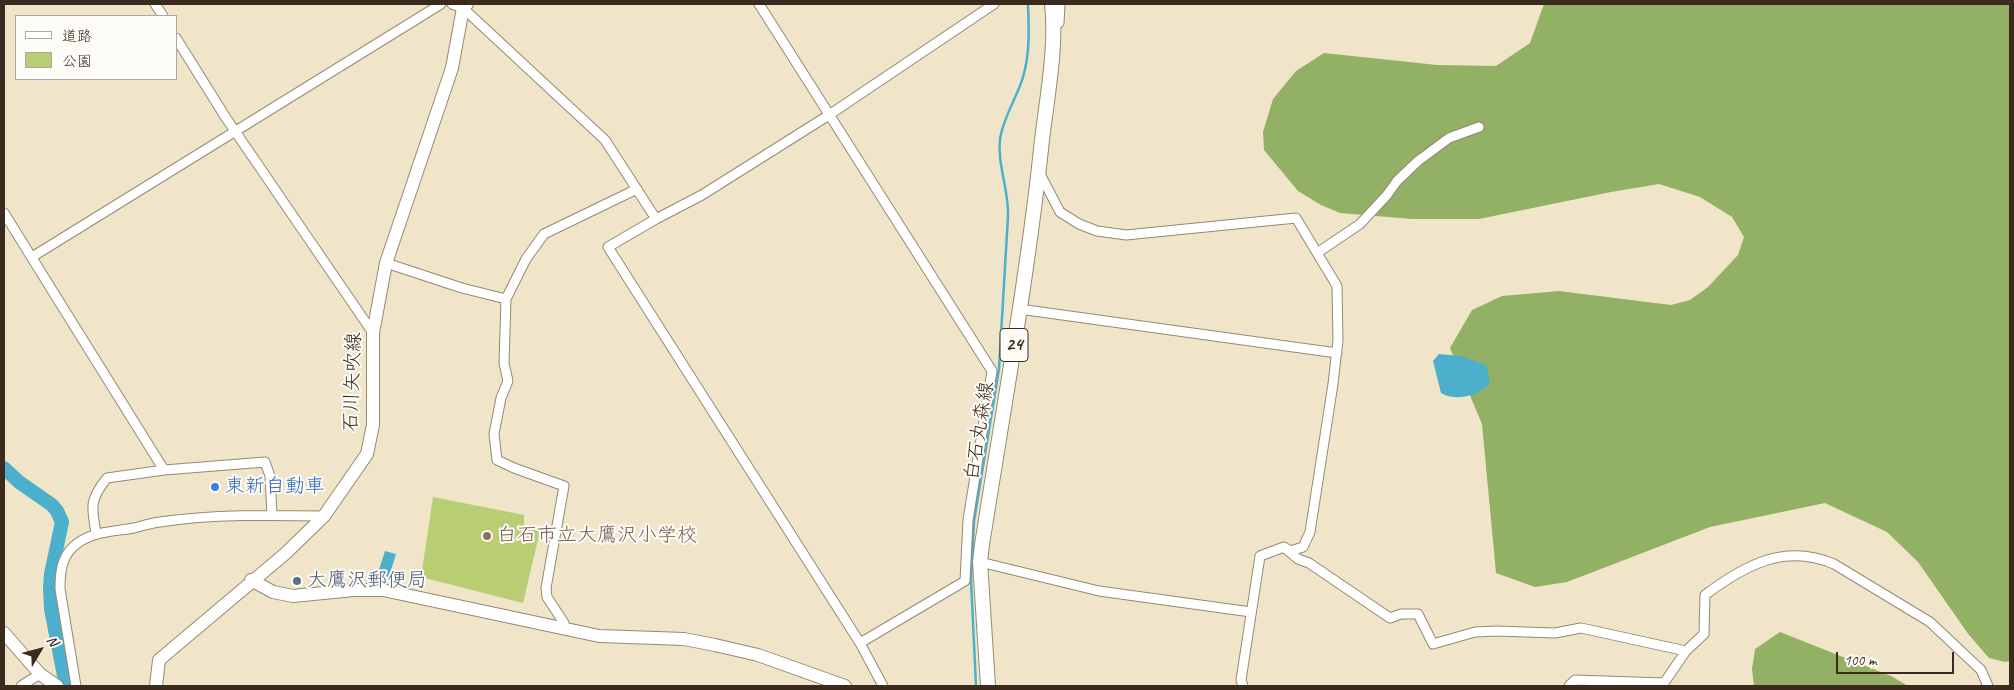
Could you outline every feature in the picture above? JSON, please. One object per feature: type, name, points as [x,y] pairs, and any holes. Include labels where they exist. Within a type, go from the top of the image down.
[{"type":"main road","name":"白石丸森線","points":[[988,686],[980,562],[1039,172],[1052,39],[1052,4]]},
{"type":"main road","name":"石川矢吹線","points":[[156,686],[159,660],[286,552],[324,516],[367,454],[373,425],[373,333],[386,263],[422,162],[452,68],[461,5]]},
{"type":"main road","points":[[251,580],[273,592],[293,596],[354,590],[383,590],[562,630],[599,636],[684,639],[758,654],[845,686]]},
{"type":"main road","points":[[4,633],[42,675],[57,686]]},
{"type":"street","points":[[155,4],[162,15]]},
{"type":"street","points":[[32,257],[440,4]]},
{"type":"street","points":[[759,4],[992,371],[968,520],[965,581],[860,643]]},
{"type":"street","points":[[883,686],[860,643],[608,247],[702,195],[829,115],[994,4]]},
{"type":"street","points":[[1052,39],[1054,39],[1058,28],[1060,4]]},
{"type":"street","points":[[461,5],[605,140],[656,219]]},
{"type":"street","points":[[178,41],[236,132],[373,333]]},
{"type":"street","points":[[1317,254],[1360,224],[1387,195],[1397,181],[1418,161],[1449,138],[1479,128]]},
{"type":"street","points":[[1039,172],[1060,212],[1079,224],[1097,231],[1126,235],[1296,218],[1337,286],[1338,340],[1310,532],[1304,547],[1290,551],[1284,547]]},
{"type":"street","points":[[562,630],[564,623],[547,597],[546,588],[564,486],[497,460],[494,434],[501,398],[508,381],[504,363],[506,299],[526,259],[544,234],[637,189]]},
{"type":"street","points":[[4,214],[164,470]]},
{"type":"street","points":[[386,263],[462,288],[506,299]]},
{"type":"street","points":[[1019,309],[1337,353]]},
{"type":"street","points":[[96,533],[92,502],[97,491],[107,478],[164,470],[265,462],[270,476],[272,515]]},
{"type":"street","points":[[76,686],[60,589],[60,574],[66,554],[74,545],[96,533],[134,528],[160,522],[243,516],[324,516]]},
{"type":"street","points":[[1243,686],[1241,680],[1260,556],[1284,547]]},
{"type":"street","points":[[1284,547],[1298,559],[1309,563],[1390,618],[1402,614],[1418,614],[1433,644],[1475,632],[1555,633],[1581,628],[1686,650]]},
{"type":"street","points":[[1569,686],[1575,680],[1664,683],[1686,650],[1704,634],[1706,595],[1728,578],[1764,562],[1786,555],[1817,557],[1834,564],[1930,622],[1981,670],[1988,686]]},
{"type":"street","points":[[980,562],[1099,591],[1251,612]]},
{"type":"street","points":[[21,686],[42,675]]},
{"type":"green space","points":[[1544,4],[2010,4],[2010,661],[2005,662],[1989,658],[1969,635],[1918,562],[1887,532],[1825,503],[1710,527],[1567,582],[1535,587],[1496,573],[1482,424],[1450,348],[1472,310],[1502,296],[1559,291],[1671,305],[1690,300],[1708,287],[1738,255],[1744,237],[1732,217],[1700,197],[1659,184],[1479,219],[1412,219],[1340,213],[1321,205],[1298,191],[1264,150],[1263,132],[1273,99],[1296,71],[1324,53],[1437,65],[1496,66],[1530,43]]},
{"type":"green space","points":[[433,497],[524,515],[524,527],[540,531],[523,603],[421,577]]},
{"type":"green space","points":[[1780,632],[1891,676],[1908,686],[1754,686],[1752,669],[1755,649]]},
{"type":"water","points":[[1439,354],[1461,356],[1486,365],[1490,383],[1480,391],[1467,396],[1453,397],[1441,393],[1433,361]]},
{"type":"water","points":[[385,551],[396,554],[387,583],[376,579]]},
{"type":"waterway","points":[[976,686],[971,580],[974,521],[999,369],[1008,216],[1007,197],[1000,158],[1000,139],[1004,123],[1020,85],[1027,59],[1028,4]]},
{"type":"waterway","points":[[4,468],[19,482],[52,505],[62,522],[50,587],[51,609],[66,686]]},
{"type":"place","name":"東新自動車","points":[[215,487]]},
{"type":"place","name":"白石市立大鷹沢小学校","points":[[487,536]]},
{"type":"place","name":"大鷹沢郵便局","points":[[297,581]]}]
